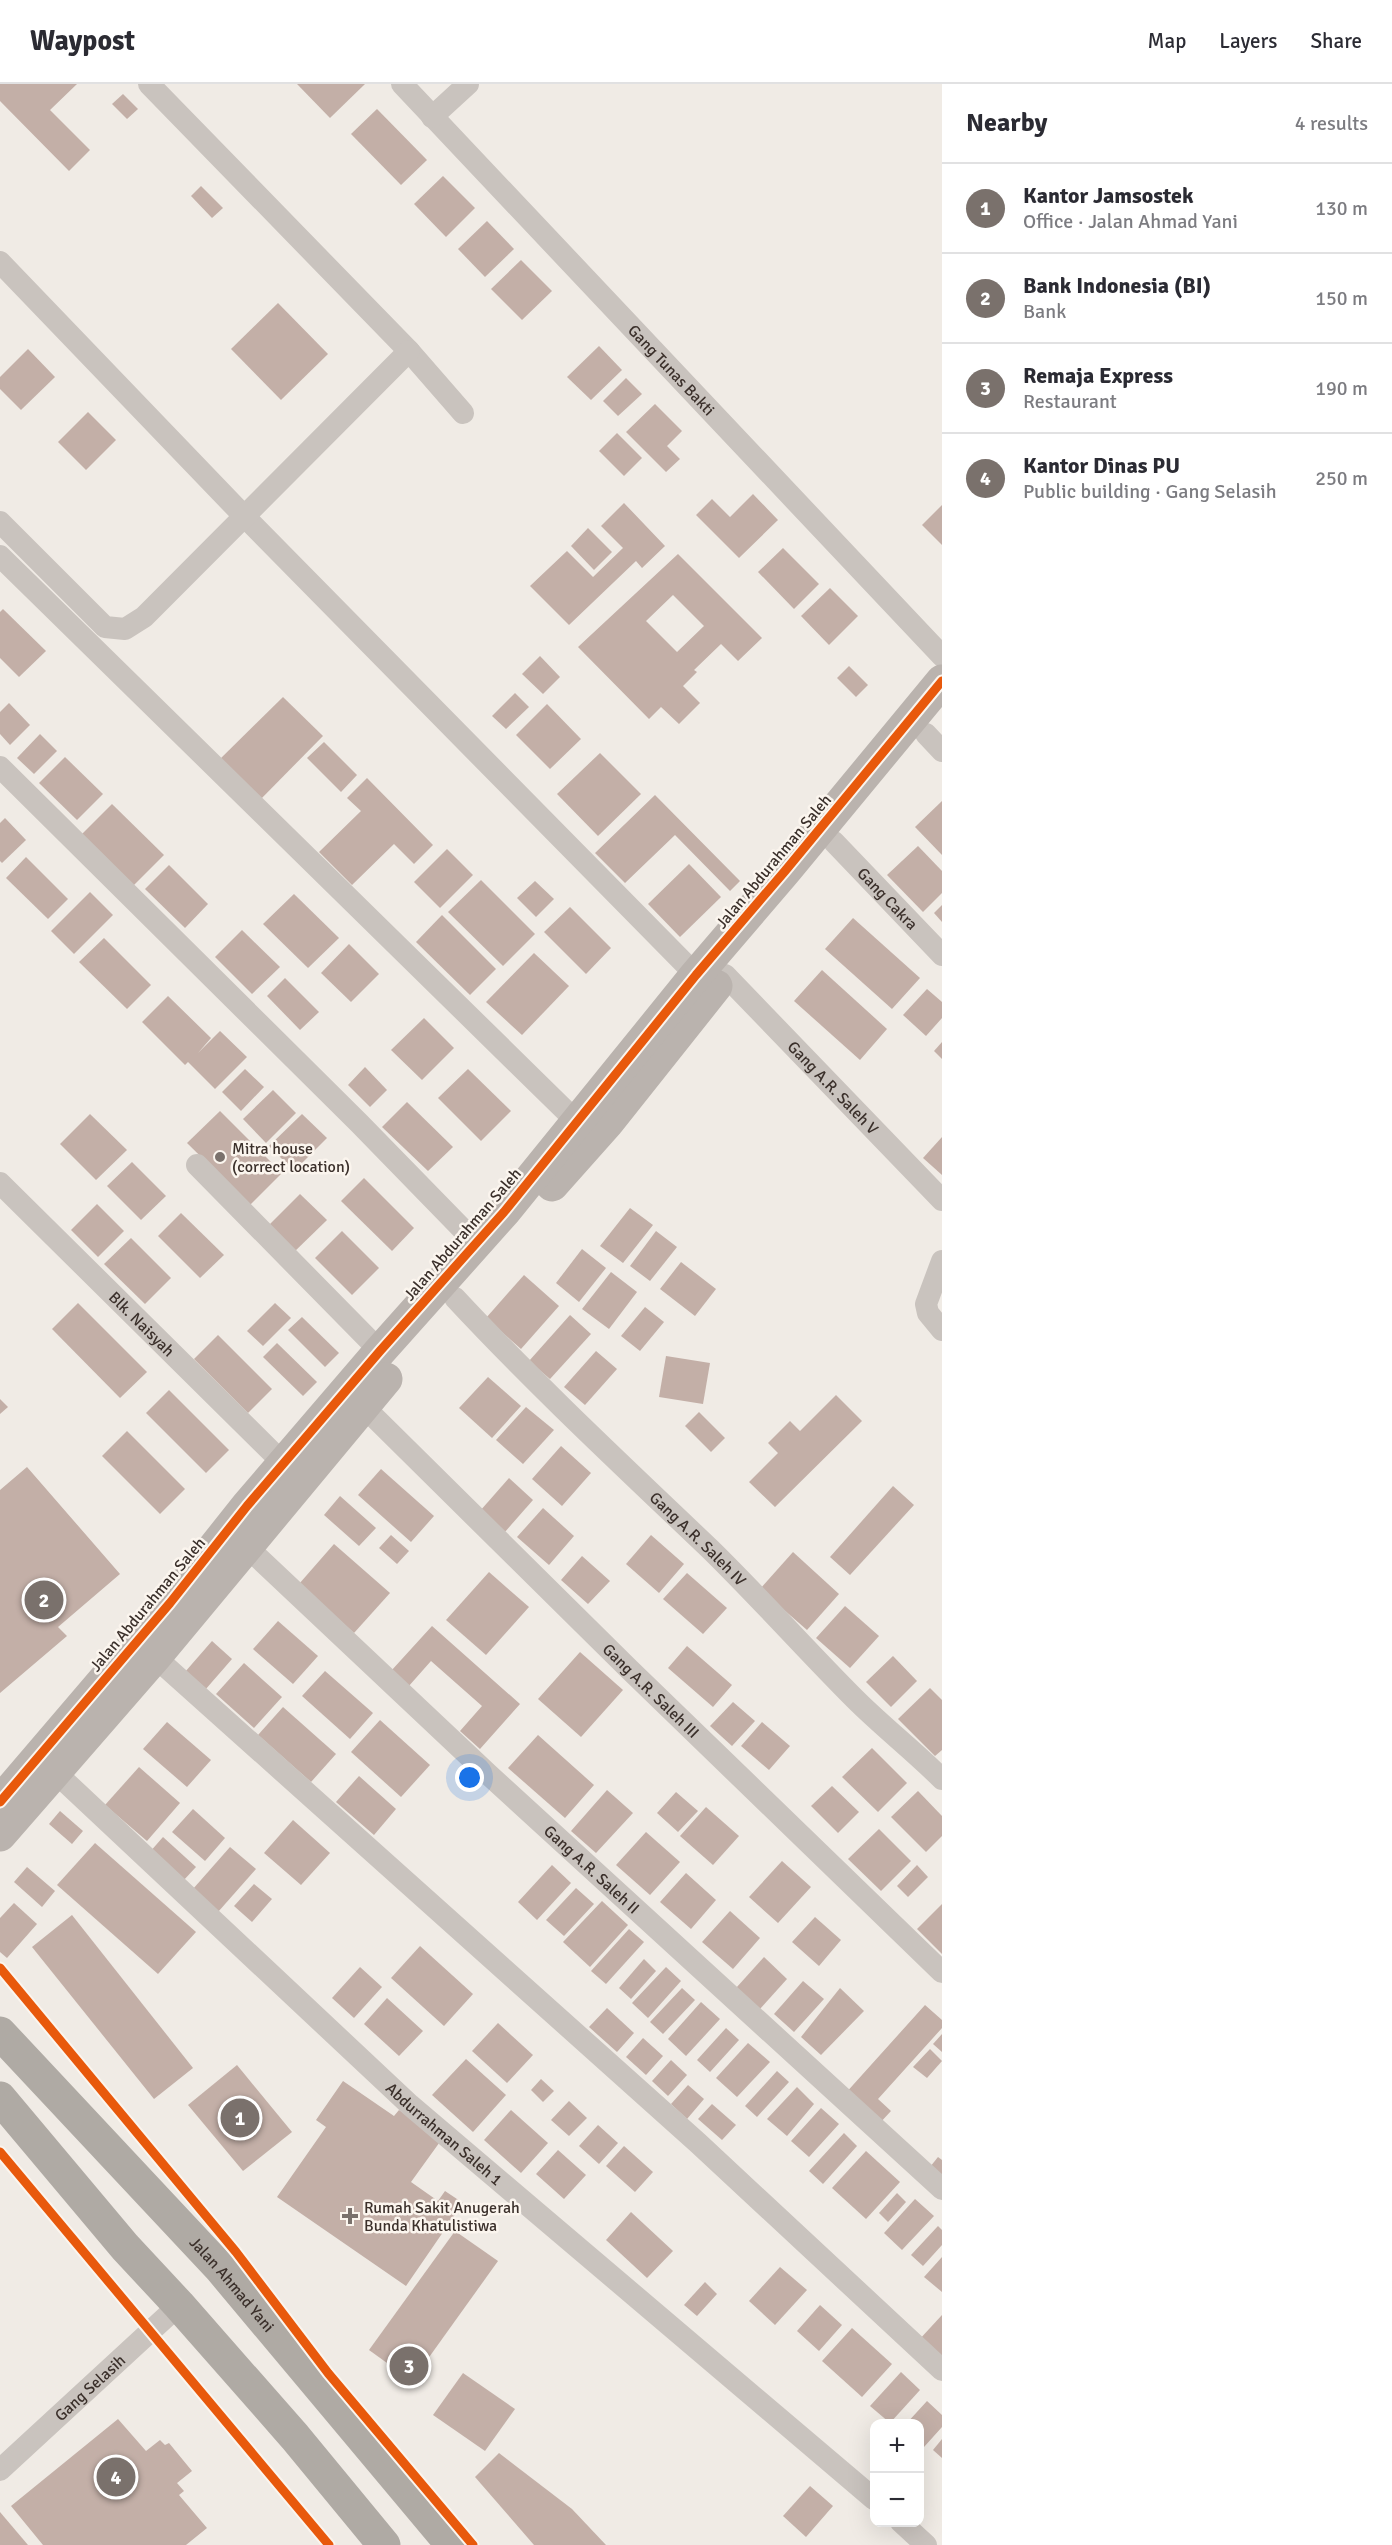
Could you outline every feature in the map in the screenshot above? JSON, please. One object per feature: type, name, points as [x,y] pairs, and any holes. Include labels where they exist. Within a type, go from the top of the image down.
[{"type":"highway","name":"Jalan Ahmad Yani","points":[[0,2033],[220,2268],[452,2545]]},
{"type":"highway","points":[[0,2098],[125,2247],[295,2438],[384,2545]]},
{"type":"highway","points":[[295,2438],[333,2404]]},
{"type":"street","points":[[149,84],[409,351],[464,413]]},
{"type":"street","name":"Gang Tunas Bakti","points":[[402,84],[942,656]]},
{"type":"street","points":[[432,117],[468,84]]},
{"type":"street","name":"Gang A.R. Saleh V","points":[[0,262],[244,516],[942,1200]]},
{"type":"street","points":[[0,522],[105,627],[125,629],[144,617],[409,351]]},
{"type":"street","points":[[0,556],[576,1121]]},
{"type":"street","name":"Jalan Abdurahman Saleh","points":[[0,1834],[27,1787],[170,1603],[380,1351],[476,1243],[511,1218],[608,1122],[785,871],[942,681]]},
{"type":"street","name":"Jalan Abdurahman Saleh","points":[[27,1787],[155,1657],[455,1298],[576,1121],[937,734]]},
{"type":"street","points":[[0,767],[359,1123],[476,1243]]},
{"type":"street","name":"Gang Cakra","points":[[834,842],[942,955]]},
{"type":"street","points":[[197,1165],[380,1351]]},
{"type":"street","name":"Blk. Naisyah","points":[[0,1183],[284,1464]]},
{"type":"street","points":[[942,1261],[926,1304],[928,1312],[942,1330]]},
{"type":"street","name":"Gang A.R. Saleh IV","points":[[455,1298],[510,1357],[786,1624],[856,1700],[942,1779]]},
{"type":"street","name":"Gang A.R. Saleh III","points":[[363,1406],[628,1669],[942,1972]]},
{"type":"street","name":"Gang A.R. Saleh II","points":[[247,1547],[471,1758],[942,2189]]},
{"type":"street","points":[[155,1657],[698,2143],[942,2370]]},
{"type":"street","name":"Abdurrahman Saleh 1","points":[[27,1787],[410,2105],[870,2496]]},
{"type":"street","name":"Gang Selasih","points":[[0,2470],[179,2305]]},
{"type":"street","points":[[906,2527],[926,2545]]},
{"type":"building","points":[[0,84],[77,84],[50,110],[90,150],[69,171],[0,101]]},
{"type":"building","points":[[297,84],[365,84],[330,118]]},
{"type":"building","points":[[123,94],[138,109],[127,119],[112,104]]},
{"type":"building","points":[[377,109],[427,160],[401,185],[351,134]]},
{"type":"building","points":[[443,176],[475,208],[446,237],[414,204]]},
{"type":"building","points":[[201,186],[223,208],[212,218],[191,196]]},
{"type":"building","points":[[487,221],[514,249],[485,277],[458,249]]},
{"type":"building","points":[[521,260],[552,291],[522,320],[491,289]]},
{"type":"building","points":[[278,303],[328,354],[281,400],[231,349]]},
{"type":"building","points":[[599,346],[622,370],[591,400],[567,377]]},
{"type":"building","points":[[28,349],[55,377],[21,410],[0,389],[0,377]]},
{"type":"building","points":[[626,378],[642,394],[618,416],[603,401]]},
{"type":"building","points":[[655,404],[682,431],[667,446],[680,459],[666,472],[626,432]]},
{"type":"building","points":[[88,412],[116,440],[86,470],[58,442]]},
{"type":"building","points":[[617,433],[642,458],[624,476],[599,451]]},
{"type":"building","points":[[753,494],[778,520],[739,558],[696,515],[712,499],[730,517]]},
{"type":"building","points":[[624,503],[665,546],[642,568],[636,561],[569,625],[530,586],[567,551],[593,577],[623,548],[601,526]]},
{"type":"building","points":[[942,505],[942,545],[922,525]]},
{"type":"building","points":[[588,528],[612,552],[594,570],[571,546]]},
{"type":"building","points":[[783,548],[819,584],[794,609],[758,572]]},
{"type":"building","points":[[678,554],[762,638],[738,661],[721,644],[694,670],[697,672],[683,686],[700,703],[679,724],[661,707],[649,719],[578,647]],"holes":[[[673,595],[704,626],[677,652],[646,621]]]},
{"type":"building","points":[[830,588],[858,616],[829,645],[801,616]]},
{"type":"building","points":[[3,609],[46,651],[19,677],[0,658],[0,612]]},
{"type":"building","points":[[540,656],[560,677],[543,694],[522,674]]},
{"type":"building","points":[[849,666],[868,685],[856,697],[837,678]]},
{"type":"building","points":[[515,693],[529,707],[506,729],[492,716]]},
{"type":"building","points":[[283,697],[323,736],[257,803],[216,763]]},
{"type":"building","points":[[9,703],[30,725],[10,745],[0,734],[0,712]]},
{"type":"building","points":[[547,704],[581,739],[550,769],[516,735]]},
{"type":"building","points":[[40,734],[57,751],[34,774],[17,758]]},
{"type":"building","points":[[324,742],[357,775],[341,792],[307,758]]},
{"type":"building","points":[[600,753],[641,794],[598,836],[557,794]]},
{"type":"building","points":[[65,757],[103,794],[77,820],[39,783]]},
{"type":"building","points":[[367,778],[433,845],[414,864],[394,844],[352,885],[319,852],[361,811],[347,798]]},
{"type":"building","points":[[655,795],[740,881],[730,891],[675,835],[625,883],[595,853]]},
{"type":"building","points":[[942,801],[942,855],[915,827]]},
{"type":"building","points":[[112,804],[164,855],[129,890],[77,839]]},
{"type":"building","points":[[5,818],[26,840],[2,863],[0,861],[0,823]]},
{"type":"building","points":[[918,846],[942,871],[942,893],[923,912],[887,875]]},
{"type":"building","points":[[447,849],[473,875],[440,908],[414,882]]},
{"type":"building","points":[[26,857],[68,899],[48,919],[6,878]]},
{"type":"building","points":[[689,864],[721,897],[680,937],[648,904]]},
{"type":"building","points":[[169,865],[208,904],[185,928],[145,889]]},
{"type":"building","points":[[481,880],[535,934],[503,966],[448,912]]},
{"type":"building","points":[[535,881],[554,899],[536,917],[517,898]]},
{"type":"building","points":[[90,892],[113,915],[74,954],[51,931]]},
{"type":"building","points":[[294,894],[339,938],[308,968],[263,924]]},
{"type":"building","points":[[942,905],[942,922],[934,913]]},
{"type":"building","points":[[570,907],[611,948],[586,974],[544,932]]},
{"type":"building","points":[[442,915],[496,969],[470,995],[416,942]]},
{"type":"building","points":[[853,918],[920,978],[892,1009],[825,949]]},
{"type":"building","points":[[242,930],[280,967],[252,994],[215,957]]},
{"type":"building","points":[[104,938],[151,985],[127,1009],[79,962]]},
{"type":"building","points":[[349,944],[379,974],[351,1002],[321,973]]},
{"type":"building","points":[[534,953],[569,986],[522,1035],[486,1002]]},
{"type":"building","points":[[822,970],[887,1029],[860,1060],[794,1001]]},
{"type":"building","points":[[285,978],[319,1012],[300,1030],[267,996]]},
{"type":"building","points":[[927,989],[942,1002],[942,1018],[926,1036],[903,1015]]},
{"type":"building","points":[[168,996],[211,1038],[198,1053],[220,1031],[247,1057],[215,1089],[188,1062],[185,1065],[142,1022]]},
{"type":"building","points":[[424,1018],[454,1048],[422,1080],[391,1050]]},
{"type":"building","points":[[942,1042],[942,1059],[934,1051]]},
{"type":"building","points":[[365,1067],[387,1090],[370,1107],[348,1085]]},
{"type":"building","points":[[245,1069],[264,1087],[241,1111],[222,1092]]},
{"type":"building","points":[[468,1069],[511,1111],[481,1141],[438,1098]]},
{"type":"building","points":[[273,1090],[296,1113],[266,1143],[243,1119]]},
{"type":"building","points":[[407,1102],[453,1147],[428,1171],[382,1127]]},
{"type":"building","points":[[220,1111],[282,1173],[250,1205],[187,1143]]},
{"type":"building","points":[[90,1114],[127,1150],[96,1180],[60,1144]]},
{"type":"building","points":[[302,1114],[327,1138],[294,1171],[269,1146]]},
{"type":"building","points":[[942,1137],[942,1175],[923,1158]]},
{"type":"building","points":[[132,1162],[166,1196],[141,1220],[107,1186]]},
{"type":"building","points":[[364,1178],[414,1228],[392,1251],[341,1201]]},
{"type":"building","points":[[300,1194],[327,1220],[291,1255],[265,1229]]},
{"type":"building","points":[[97,1204],[124,1231],[98,1257],[71,1230]]},
{"type":"building","points":[[630,1208],[653,1225],[623,1263],[600,1246]]},
{"type":"building","points":[[181,1213],[224,1255],[200,1278],[158,1236]]},
{"type":"building","points":[[342,1231],[379,1268],[352,1295],[315,1258]]},
{"type":"building","points":[[656,1231],[677,1247],[650,1281],[630,1266]]},
{"type":"building","points":[[131,1238],[171,1278],[145,1304],[104,1264]]},
{"type":"building","points":[[582,1249],[606,1268],[579,1302],[556,1283]]},
{"type":"building","points":[[681,1262],[716,1289],[695,1316],[660,1289]]},
{"type":"building","points":[[611,1272],[637,1292],[609,1329],[582,1309]]},
{"type":"building","points":[[524,1275],[559,1306],[521,1349],[486,1318]]},
{"type":"building","points":[[78,1303],[147,1372],[120,1398],[52,1329]]},
{"type":"building","points":[[275,1303],[291,1318],[263,1346],[247,1331]]},
{"type":"building","points":[[645,1307],[664,1322],[640,1351],[621,1336]]},
{"type":"building","points":[[570,1315],[591,1334],[550,1379],[529,1361]]},
{"type":"building","points":[[302,1317],[339,1353],[325,1367],[288,1330]]},
{"type":"building","points":[[218,1335],[272,1389],[248,1413],[194,1359]]},
{"type":"building","points":[[277,1343],[317,1382],[303,1396],[263,1357]]},
{"type":"building","points":[[596,1351],[617,1369],[585,1405],[564,1387]]},
{"type":"building","points":[[666,1356],[710,1363],[703,1404],[659,1397]]},
{"type":"building","points":[[488,1377],[521,1406],[492,1438],[459,1408]]},
{"type":"building","points":[[169,1390],[229,1450],[206,1473],[146,1413]]},
{"type":"building","points":[[836,1395],[862,1421],[775,1507],[749,1482],[778,1453],[768,1443],[790,1421],[800,1431]]},
{"type":"building","points":[[0,1399],[8,1407],[0,1414]]},
{"type":"building","points":[[526,1407],[554,1430],[523,1464],[496,1440]]},
{"type":"building","points":[[699,1412],[725,1438],[711,1452],[685,1426]]},
{"type":"building","points":[[127,1431],[185,1489],[160,1514],[102,1456]]},
{"type":"building","points":[[561,1446],[591,1473],[562,1506],[532,1479]]},
{"type":"building","points":[[27,1467],[120,1574],[58,1627],[67,1636],[0,1693],[0,1490]]},
{"type":"building","points":[[381,1469],[434,1516],[411,1542],[358,1495]]},
{"type":"building","points":[[509,1478],[533,1500],[504,1533],[480,1511]]},
{"type":"building","points":[[893,1486],[914,1505],[850,1575],[830,1557]]},
{"type":"building","points":[[340,1496],[376,1528],[359,1546],[324,1515]]},
{"type":"building","points":[[543,1508],[574,1536],[549,1565],[517,1537]]},
{"type":"building","points":[[391,1535],[409,1551],[397,1564],[379,1548]]},
{"type":"building","points":[[651,1535],[684,1564],[659,1593],[626,1564]]},
{"type":"building","points":[[334,1544],[390,1593],[354,1633],[299,1584]]},
{"type":"building","points":[[793,1552],[839,1594],[807,1630],[760,1589]]},
{"type":"building","points":[[582,1556],[610,1581],[588,1604],[561,1580]]},
{"type":"building","points":[[489,1572],[529,1607],[486,1655],[446,1620]]},
{"type":"building","points":[[687,1573],[727,1608],[703,1634],[663,1599]]},
{"type":"building","points":[[845,1606],[879,1636],[850,1668],[816,1638]]},
{"type":"building","points":[[278,1621],[318,1656],[293,1684],[253,1649]]},
{"type":"building","points":[[432,1626],[520,1704],[480,1749],[460,1731],[482,1706],[431,1661],[408,1687],[391,1671]]},
{"type":"building","points":[[212,1641],[232,1659],[205,1690],[185,1672]]},
{"type":"building","points":[[687,1646],[732,1685],[713,1707],[668,1668]]},
{"type":"building","points":[[580,1652],[623,1690],[581,1737],[538,1699]]},
{"type":"building","points":[[893,1656],[917,1681],[891,1707],[866,1682]]},
{"type":"building","points":[[244,1663],[282,1697],[254,1728],[216,1694]]},
{"type":"building","points":[[325,1671],[373,1713],[350,1739],[302,1696]]},
{"type":"building","points":[[930,1688],[942,1700],[942,1750],[935,1756],[898,1719]]},
{"type":"building","points":[[733,1702],[755,1721],[732,1746],[710,1726]]},
{"type":"building","points":[[283,1707],[336,1754],[311,1782],[258,1735]]},
{"type":"building","points":[[380,1720],[430,1765],[401,1797],[351,1752]]},
{"type":"building","points":[[167,1722],[211,1760],[187,1787],[143,1749]]},
{"type":"building","points":[[762,1722],[790,1746],[769,1770],[741,1746]]},
{"type":"building","points":[[538,1735],[594,1785],[565,1818],[508,1768]]},
{"type":"building","points":[[872,1748],[907,1783],[878,1812],[842,1777]]},
{"type":"building","points":[[139,1767],[180,1803],[147,1841],[105,1805]]},
{"type":"building","points":[[359,1776],[396,1809],[374,1835],[336,1802]]},
{"type":"building","points":[[832,1786],[859,1812],[838,1833],[811,1806]]},
{"type":"building","points":[[607,1790],[633,1813],[596,1853],[571,1831]]},
{"type":"building","points":[[918,1791],[942,1816],[942,1836],[926,1852],[891,1817]]},
{"type":"building","points":[[676,1792],[698,1811],[678,1832],[657,1813]]},
{"type":"building","points":[[706,1807],[739,1836],[713,1865],[680,1836]]},
{"type":"building","points":[[193,1809],[225,1838],[205,1861],[172,1832]]},
{"type":"building","points":[[60,1811],[83,1831],[72,1844],[49,1824]]},
{"type":"building","points":[[293,1820],[330,1853],[301,1885],[264,1853]]},
{"type":"building","points":[[879,1829],[911,1861],[881,1891],[848,1859]]},
{"type":"building","points":[[646,1832],[680,1862],[650,1895],[616,1865]]},
{"type":"building","points":[[163,1837],[196,1867],[182,1882],[149,1853]]},
{"type":"building","points":[[95,1843],[196,1932],[158,1974],[57,1885]]},
{"type":"building","points":[[230,1847],[256,1869],[218,1912],[193,1889]]},
{"type":"building","points":[[782,1861],[811,1887],[778,1923],[749,1897]]},
{"type":"building","points":[[552,1865],[571,1883],[537,1920],[518,1902]]},
{"type":"building","points":[[917,1865],[928,1877],[908,1897],[897,1886]]},
{"type":"building","points":[[27,1867],[55,1891],[42,1907],[14,1882]]},
{"type":"building","points":[[686,1873],[716,1900],[691,1929],[660,1902]]},
{"type":"building","points":[[254,1884],[272,1899],[252,1922],[234,1906]]},
{"type":"building","points":[[576,1888],[594,1904],[564,1936],[546,1920]]},
{"type":"building","points":[[602,1901],[628,1925],[590,1967],[563,1942]]},
{"type":"building","points":[[14,1903],[37,1924],[7,1958],[0,1952],[0,1918]]},
{"type":"building","points":[[942,1904],[942,1954],[917,1929]]},
{"type":"building","points":[[730,1911],[760,1938],[733,1969],[702,1942]]},
{"type":"building","points":[[72,1915],[193,2068],[154,2099],[32,1947]]},
{"type":"building","points":[[815,1917],[841,1940],[819,1966],[792,1942]]},
{"type":"building","points":[[629,1929],[644,1942],[606,1984],[591,1971]]},
{"type":"building","points":[[420,1946],[473,1994],[444,2026],[391,1978]]},
{"type":"building","points":[[764,1957],[787,1979],[760,2009],[736,1988]]},
{"type":"building","points":[[644,1959],[656,1971],[631,1999],[619,1988]]},
{"type":"building","points":[[360,1967],[382,1987],[354,2018],[332,1998]]},
{"type":"building","points":[[666,1967],[681,1981],[648,2018],[632,2003]]},
{"type":"building","points":[[803,1981],[824,1999],[794,2032],[774,2014]]},
{"type":"building","points":[[682,1988],[695,2000],[663,2034],[650,2022]]},
{"type":"building","points":[[840,1988],[864,2011],[821,2055],[801,2037]]},
{"type":"building","points":[[387,1998],[423,2031],[399,2056],[364,2024]]},
{"type":"building","points":[[701,2002],[720,2019],[686,2056],[668,2039]]},
{"type":"building","points":[[925,2005],[942,2020],[942,2028],[878,2099],[891,2111],[878,2125],[844,2095]]},
{"type":"building","points":[[607,2008],[634,2033],[617,2052],[589,2027]]},
{"type":"building","points":[[498,2023],[533,2055],[507,2083],[472,2051]]},
{"type":"building","points":[[726,2028],[739,2040],[710,2072],[697,2060]]},
{"type":"building","points":[[942,2034],[942,2052],[933,2044]]},
{"type":"building","points":[[643,2038],[663,2056],[646,2075],[626,2057]]},
{"type":"building","points":[[748,2043],[770,2062],[737,2097],[716,2078]]},
{"type":"building","points":[[930,2049],[942,2061],[927,2078],[913,2067]]},
{"type":"building","points":[[466,2059],[506,2095],[473,2132],[432,2095]]},
{"type":"building","points":[[671,2060],[687,2075],[668,2096],[652,2081]]},
{"type":"building","points":[[237,2065],[292,2132],[243,2171],[188,2105]]},
{"type":"building","points":[[777,2071],[789,2082],[757,2117],[745,2106]]},
{"type":"building","points":[[541,2079],[554,2091],[543,2102],[531,2090]]},
{"type":"building","points":[[343,2081],[394,2116],[399,2110],[442,2139],[411,2182],[438,2201],[445,2191],[463,2203],[406,2286],[277,2197],[326,2127],[316,2120]]},
{"type":"building","points":[[688,2085],[704,2099],[687,2119],[671,2104]]},
{"type":"building","points":[[797,2087],[814,2104],[787,2136],[767,2119]]},
{"type":"building","points":[[569,2101],[587,2118],[569,2136],[551,2120]]},
{"type":"building","points":[[712,2104],[736,2125],[722,2140],[698,2119]]},
{"type":"building","points":[[821,2108],[839,2124],[809,2157],[791,2141]]},
{"type":"building","points":[[511,2110],[548,2143],[521,2173],[484,2140]]},
{"type":"building","points":[[598,2125],[618,2143],[599,2164],[579,2146]]},
{"type":"building","points":[[844,2133],[857,2146],[823,2184],[809,2171]]},
{"type":"building","points":[[624,2146],[653,2172],[635,2192],[606,2166]]},
{"type":"building","points":[[558,2150],[586,2175],[564,2199],[536,2174]]},
{"type":"building","points":[[866,2151],[900,2182],[866,2219],[832,2188]]},
{"type":"building","points":[[938,2157],[942,2160],[942,2187],[926,2172]]},
{"type":"building","points":[[897,2193],[906,2202],[888,2222],[879,2213]]},
{"type":"building","points":[[915,2199],[934,2216],[902,2250],[884,2233]]},
{"type":"building","points":[[631,2212],[673,2251],[647,2278],[606,2240]]},
{"type":"building","points":[[938,2226],[942,2230],[942,2245],[923,2266],[911,2255]]},
{"type":"building","points":[[455,2231],[498,2261],[412,2381],[369,2350]]},
{"type":"building","points":[[942,2257],[942,2292],[924,2277]]},
{"type":"building","points":[[780,2267],[807,2290],[775,2325],[749,2301]]},
{"type":"building","points":[[705,2282],[717,2294],[697,2316],[684,2305]]},
{"type":"building","points":[[820,2305],[842,2325],[819,2351],[797,2331]]},
{"type":"building","points":[[942,2315],[942,2355],[938,2359],[918,2341]]},
{"type":"building","points":[[852,2328],[892,2364],[862,2397],[822,2361]]},
{"type":"building","points":[[901,2372],[920,2390],[894,2419],[885,2419],[870,2406]]},
{"type":"building","points":[[463,2373],[515,2409],[485,2451],[433,2415]]},
{"type":"building","points":[[927,2401],[942,2415],[942,2427],[924,2447],[924,2419],[911,2419]]},
{"type":"building","points":[[118,2419],[146,2451],[160,2440],[165,2445],[169,2443],[192,2471],[177,2483],[184,2491],[179,2495],[207,2528],[186,2545],[43,2545],[11,2506]]},
{"type":"building","points":[[942,2439],[942,2458],[933,2450]]},
{"type":"building","points":[[499,2453],[572,2509],[606,2545],[534,2545],[475,2477]]},
{"type":"building","points":[[810,2486],[833,2506],[806,2537],[783,2516]]},
{"type":"building","points":[[0,2512],[28,2545],[0,2545]]},
{"type":"cycle path","points":[[0,1802],[170,1603],[247,1506],[380,1351],[504,1212],[696,975],[942,681]]},
{"type":"cycle path","points":[[0,1968],[236,2252],[328,2373],[473,2545]]},
{"type":"cycle path","points":[[0,2152],[329,2545]]},
{"type":"place","name":"Mitra house (correct location)","points":[[220,1157]]},
{"type":"place","name":"Bank Indonesia (BI)","points":[[44,1600]]},
{"type":"place","name":"Kantor Jamsostek","points":[[240,2118]]},
{"type":"place","name":"Rumah Sakit Anugerah Bunda Khatulistiwa","points":[[350,2216]]},
{"type":"place","name":"Remaja Express","points":[[409,2366]]},
{"type":"place","name":"Kantor Dinas PU","points":[[116,2477]]}]
